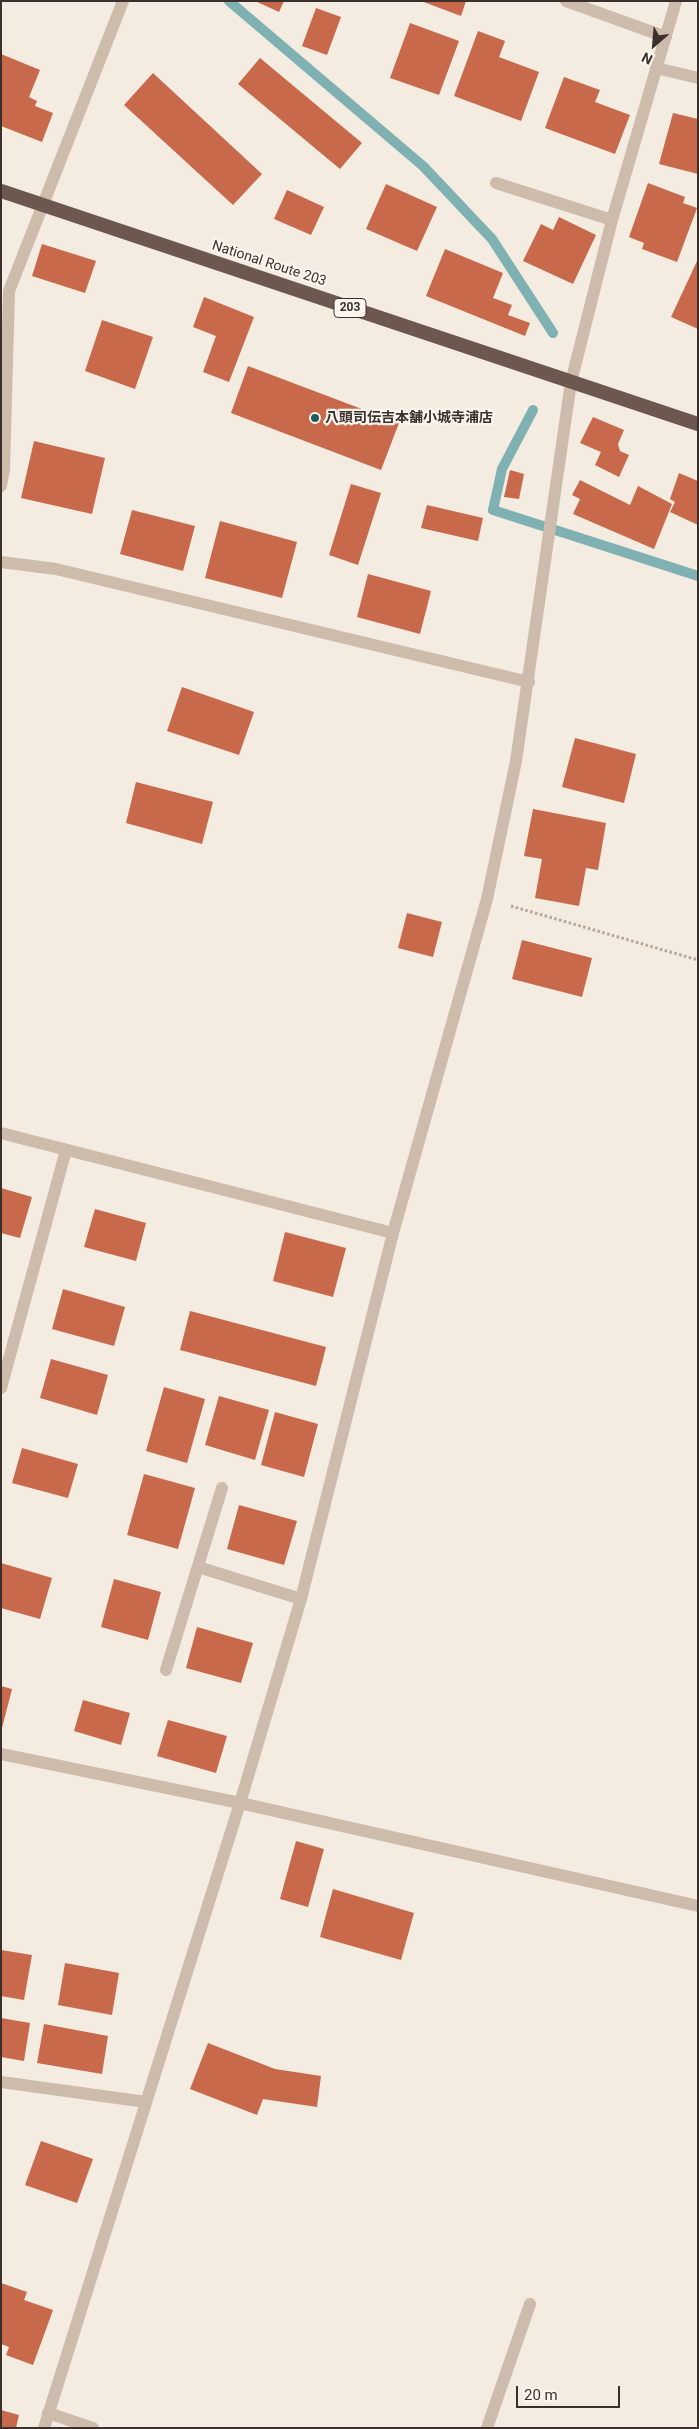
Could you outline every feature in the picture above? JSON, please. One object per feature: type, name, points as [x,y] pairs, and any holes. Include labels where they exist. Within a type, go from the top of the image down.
[{"type":"highway","name":"National Route 203","points":[[1,191],[698,424]]},
{"type":"street","points":[[1,486],[4,470],[9,290],[44,206],[113,22],[123,1]]},
{"type":"street","points":[[566,1],[666,37]]},
{"type":"street","points":[[44,2428],[240,1802],[300,1599],[393,1233],[487,900],[516,761],[529,682],[572,382],[612,220],[676,1]]},
{"type":"street","points":[[656,68],[698,78]]},
{"type":"street","points":[[496,183],[612,220]]},
{"type":"street","points":[[1,562],[56,570],[529,682]]},
{"type":"street","points":[[1,1133],[393,1233]]},
{"type":"street","points":[[1,1388],[66,1150]]},
{"type":"street","points":[[166,1670],[222,1488]]},
{"type":"street","points":[[198,1567],[300,1599]]},
{"type":"street","points":[[1,1754],[240,1802],[698,1906]]},
{"type":"street","points":[[1,2082],[146,2102]]},
{"type":"street","points":[[487,2428],[530,2304]]},
{"type":"street","points":[[48,2413],[93,2428]]},
{"type":"path","points":[[487,900],[698,960]]},
{"type":"building","points":[[255,1],[284,1],[279,12]]},
{"type":"building","points":[[421,1],[466,1],[461,16]]},
{"type":"building","points":[[316,8],[341,17],[327,55],[302,46]]},
{"type":"building","points":[[410,23],[459,41],[439,95],[390,78]]},
{"type":"building","points":[[478,31],[505,41],[499,57],[539,72],[521,121],[454,96]]},
{"type":"building","points":[[1,54],[40,70],[29,97],[37,101],[35,106],[53,113],[42,142],[1,126]]},
{"type":"building","points":[[260,58],[362,143],[340,169],[238,84]]},
{"type":"building","points":[[153,73],[262,174],[233,205],[124,105]]},
{"type":"building","points":[[564,77],[600,90],[595,102],[630,115],[615,154],[545,128]]},
{"type":"building","points":[[673,113],[698,119],[698,174],[659,164]]},
{"type":"building","points":[[648,183],[685,197],[683,203],[697,208],[677,262],[642,249],[644,243],[629,237]]},
{"type":"building","points":[[386,184],[437,207],[417,251],[366,229]]},
{"type":"building","points":[[287,190],[324,207],[311,235],[274,219]]},
{"type":"building","points":[[559,217],[596,235],[573,284],[523,261],[541,224],[553,230]]},
{"type":"building","points":[[42,244],[96,261],[85,293],[32,276]]},
{"type":"building","points":[[445,249],[503,273],[493,298],[512,305],[508,315],[530,323],[525,336],[426,296]]},
{"type":"building","points":[[698,259],[698,329],[671,317]]},
{"type":"building","points":[[204,297],[254,317],[229,382],[203,372],[216,336],[193,327]]},
{"type":"building","points":[[102,320],[153,337],[135,389],[85,371]]},
{"type":"building","name":"八頭司伝吉本舗小城寺浦店","points":[[248,366],[399,423],[381,470],[231,413]]},
{"type":"building","points":[[593,417],[624,430],[618,444],[620,451],[629,455],[619,477],[595,465],[601,452],[580,443]]},
{"type":"building","points":[[34,441],[105,458],[92,514],[21,498]]},
{"type":"building","points":[[510,470],[524,474],[519,499],[504,497]]},
{"type":"building","points":[[679,473],[698,481],[698,525],[670,512],[675,502],[670,499]]},
{"type":"building","points":[[580,480],[630,505],[638,486],[672,504],[654,549],[573,514],[580,499],[572,495]]},
{"type":"building","points":[[351,484],[381,493],[358,565],[329,555]]},
{"type":"building","points":[[427,505],[483,518],[478,541],[421,528]]},
{"type":"building","points":[[132,510],[195,526],[183,571],[120,554]]},
{"type":"building","points":[[220,521],[297,542],[282,598],[205,578]]},
{"type":"building","points":[[368,574],[431,591],[420,634],[357,617]]},
{"type":"building","points":[[182,687],[254,712],[239,755],[167,731]]},
{"type":"building","points":[[575,738],[636,754],[624,803],[562,787]]},
{"type":"building","points":[[136,782],[213,802],[202,844],[126,823]]},
{"type":"building","points":[[533,809],[606,823],[598,870],[586,868],[579,906],[535,898],[542,859],[524,856]]},
{"type":"building","points":[[407,913],[442,922],[433,957],[398,948]]},
{"type":"building","points":[[522,940],[592,958],[582,997],[512,979]]},
{"type":"building","points":[[1,1188],[32,1197],[20,1238],[1,1233]]},
{"type":"building","points":[[95,1209],[146,1223],[136,1261],[84,1247]]},
{"type":"building","points":[[285,1232],[346,1248],[333,1297],[273,1281]]},
{"type":"building","points":[[63,1289],[125,1307],[114,1346],[52,1329]]},
{"type":"building","points":[[190,1311],[326,1347],[316,1386],[180,1350]]},
{"type":"building","points":[[51,1359],[108,1375],[97,1415],[40,1398]]},
{"type":"building","points":[[164,1387],[205,1399],[187,1463],[146,1451]]},
{"type":"building","points":[[219,1396],[269,1410],[255,1460],[205,1445]]},
{"type":"building","points":[[275,1412],[318,1424],[304,1477],[261,1465]]},
{"type":"building","points":[[22,1448],[78,1464],[68,1498],[12,1483]]},
{"type":"building","points":[[144,1474],[195,1488],[178,1549],[127,1535]]},
{"type":"building","points":[[239,1505],[297,1521],[284,1565],[227,1549]]},
{"type":"building","points":[[1,1563],[52,1578],[40,1619],[1,1608]]},
{"type":"building","points":[[114,1579],[161,1592],[148,1640],[101,1627]]},
{"type":"building","points":[[197,1627],[253,1643],[241,1683],[186,1668]]},
{"type":"building","points":[[1,1686],[12,1689],[2,1728],[1,1728]]},
{"type":"building","points":[[83,1700],[130,1713],[121,1745],[74,1731]]},
{"type":"building","points":[[168,1720],[227,1736],[216,1773],[157,1756]]},
{"type":"building","points":[[296,1841],[324,1849],[308,1907],[280,1899]]},
{"type":"building","points":[[333,1889],[414,1913],[401,1960],[320,1937]]},
{"type":"building","points":[[1,1950],[32,1955],[24,2000],[1,1996]]},
{"type":"building","points":[[65,1963],[119,1973],[112,2015],[58,2005]]},
{"type":"building","points":[[1,2018],[30,2023],[24,2061],[1,2057]]},
{"type":"building","points":[[44,2024],[108,2036],[102,2074],[37,2063]]},
{"type":"building","points":[[208,2043],[275,2069],[321,2076],[317,2107],[263,2099],[257,2115],[190,2089]]},
{"type":"building","points":[[41,2141],[93,2159],[77,2203],[25,2185]]},
{"type":"building","points":[[1,2283],[27,2292],[24,2300],[53,2310],[33,2365],[6,2355],[9,2347],[1,2344]]},
{"type":"building","points":[[1,2410],[19,2415],[16,2428],[1,2428]]},
{"type":"waterway","points":[[229,1],[423,166],[492,239],[553,333]]},
{"type":"waterway","points":[[533,410],[502,469],[493,510],[698,576]]},
{"type":"place","name":"八頭司伝吉本舗小城寺浦店","points":[[315,418]]}]
